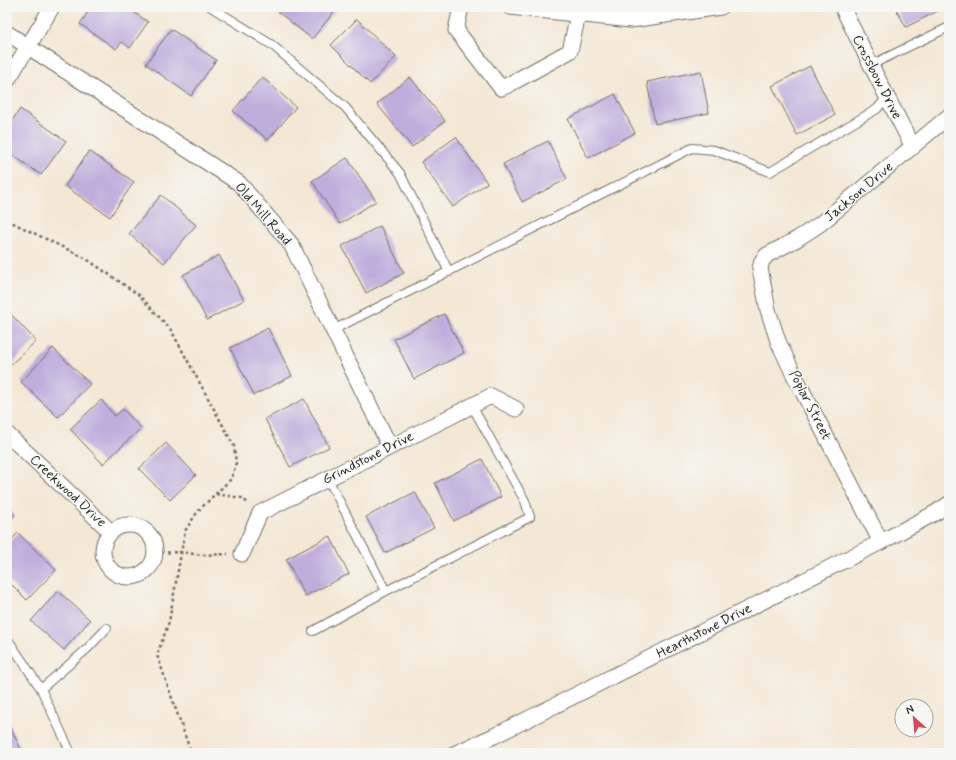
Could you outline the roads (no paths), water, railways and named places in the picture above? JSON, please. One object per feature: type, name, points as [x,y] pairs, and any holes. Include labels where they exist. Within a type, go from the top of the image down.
[{"type":"street","points":[[7,81],[52,7]]},
{"type":"street","points":[[461,7],[456,30],[501,88],[570,51],[578,15]]},
{"type":"street","points":[[510,7],[631,20],[697,9],[721,7]]},
{"type":"street","name":"Crossbow Drive","points":[[842,7],[886,97],[913,147]]},
{"type":"street","name":"Old Mill Road","points":[[7,33],[239,184],[291,244],[390,447]]},
{"type":"street","name":"Jackson Drive","points":[[762,261],[767,255],[797,240],[820,224],[949,116]]},
{"type":"street","name":"Poplar Street","points":[[762,261],[760,268],[768,310],[778,341],[793,373],[881,542]]},
{"type":"street","name":"Grindstone Drive","points":[[242,554],[260,513],[491,396],[516,409]]},
{"type":"street","name":"Creekwood Drive","points":[[7,434],[111,532]]},
{"type":"street","name":"Hearthstone Drive","points":[[456,753],[494,736],[881,542],[949,504]]},
{"type":"street","name":"Creekwood Drive","points":[[127,525],[136,526],[144,530],[150,536],[154,544],[152,561],[148,568],[142,573],[134,576],[118,574],[111,569],[106,563],[103,555],[103,547],[111,532],[118,527],[127,525]]},
{"type":"lane","points":[[211,7],[272,45],[345,107],[400,173],[449,272]]},
{"type":"lane","points":[[871,65],[949,27]]},
{"type":"lane","points":[[333,330],[692,148],[714,150],[770,172],[877,109],[886,97]]},
{"type":"lane","points":[[313,631],[386,591],[530,517],[525,501],[472,406]]},
{"type":"lane","points":[[328,479],[386,591]]},
{"type":"lane","points":[[41,689],[87,649],[107,628]]},
{"type":"lane","points":[[7,638],[41,689],[71,753]]}]
